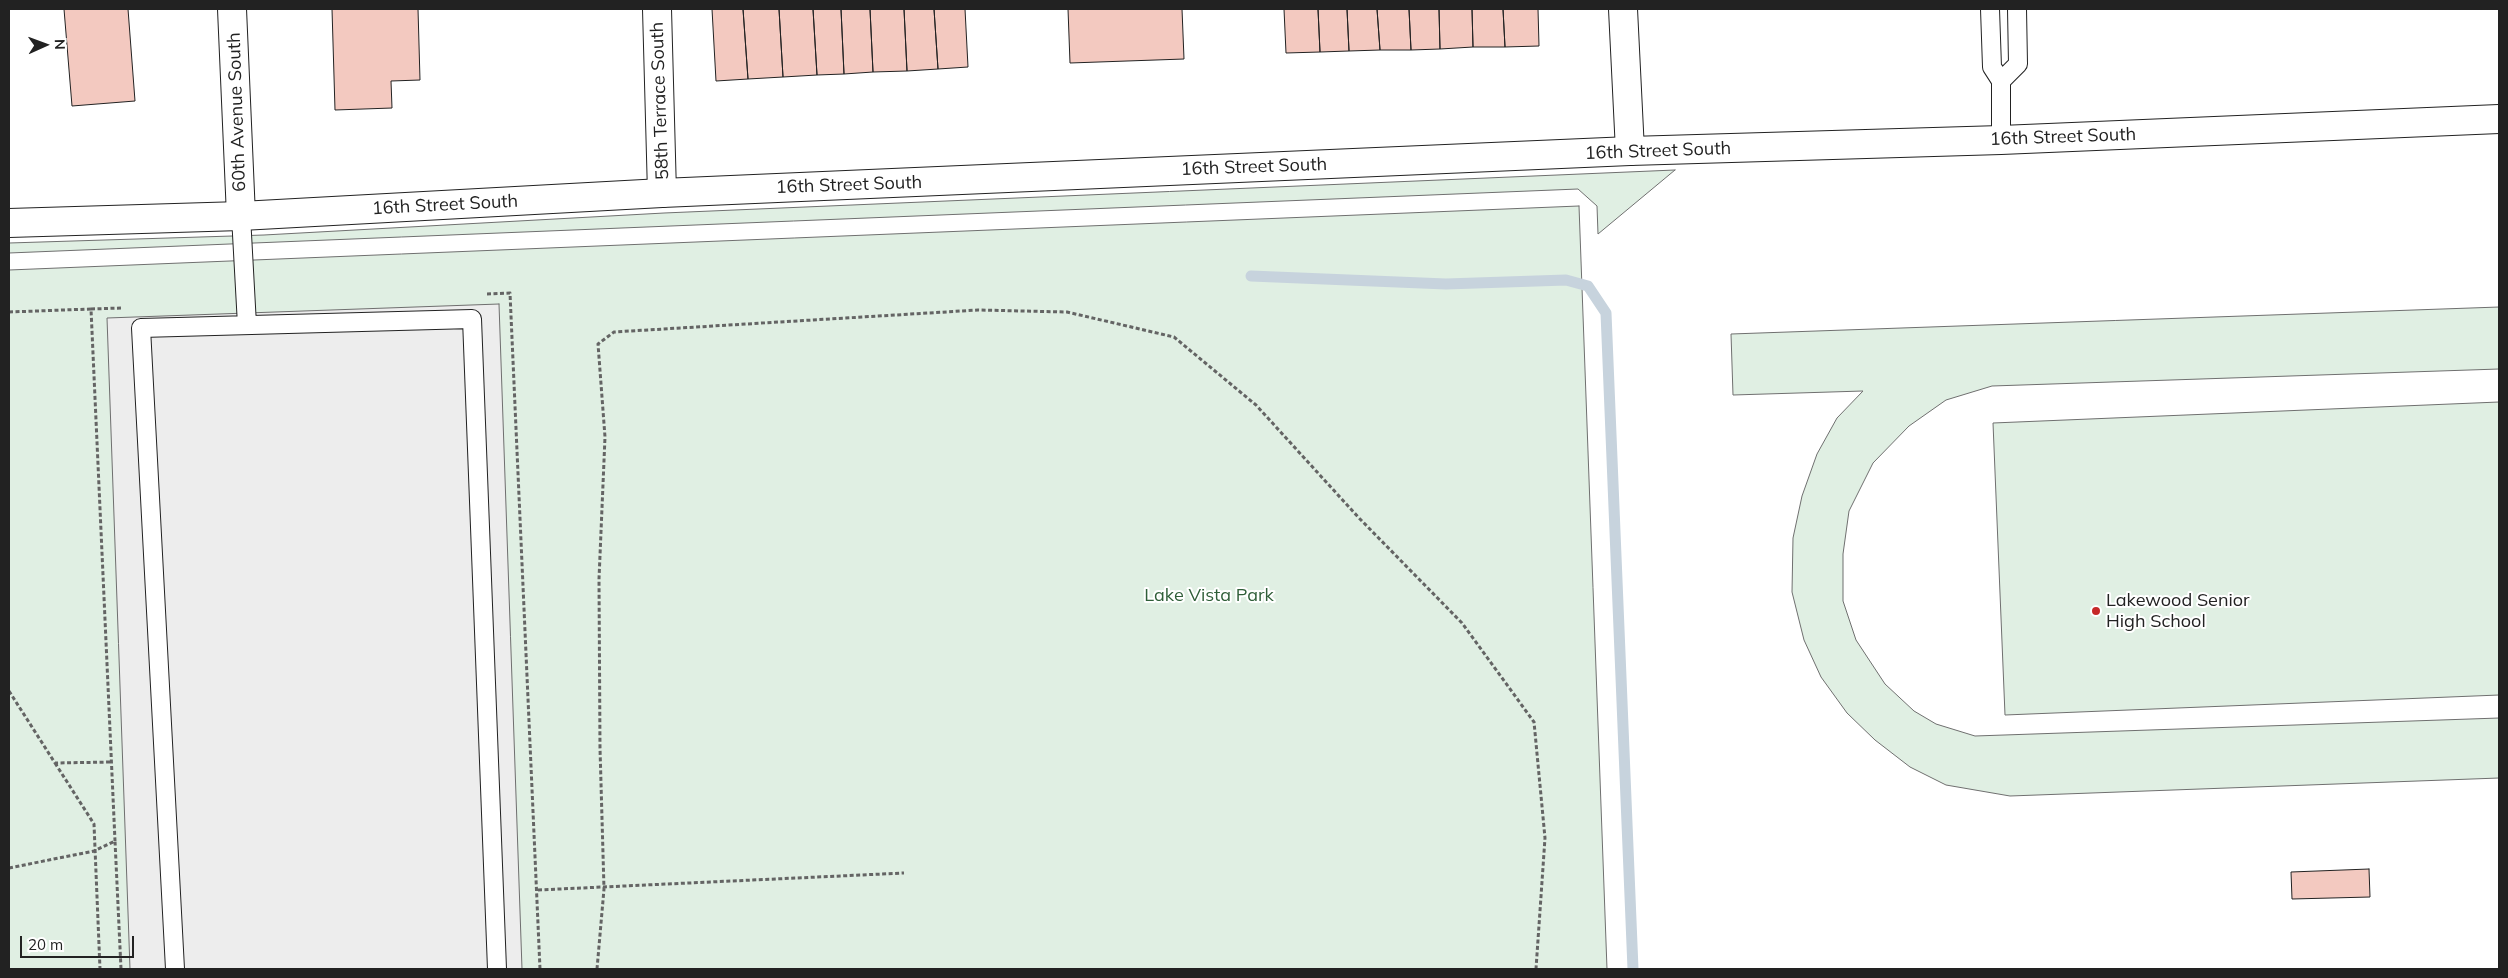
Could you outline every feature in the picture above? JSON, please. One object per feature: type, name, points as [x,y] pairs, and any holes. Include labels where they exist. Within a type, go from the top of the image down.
[{"type":"street","name":"60th Avenue South","points":[[232,9],[241,216]]},
{"type":"street","name":"58th Terrace South","points":[[657,9],[662,193]]},
{"type":"street","points":[[1623,9],[1630,151]]},
{"type":"street","name":"16th Street South","points":[[9,223],[241,216],[662,193],[1630,151],[2001,140],[2499,119]]},
{"type":"lane","points":[[1990,9],[1992,68],[2001,81],[2001,140]]},
{"type":"lane","points":[[2001,81],[2018,64],[2017,9]]},
{"type":"lane","points":[[241,216],[247,325]]},
{"type":"lane","points":[[175,969],[141,328],[472,318],[497,969]]},
{"type":"path","points":[[480,294],[510,293],[538,890],[540,969]]},
{"type":"path","points":[[9,312],[130,307]]},
{"type":"path","points":[[92,309],[121,969]]},
{"type":"path","points":[[597,969],[604,889],[600,748],[599,579],[605,437],[598,344],[614,332],[706,324],[978,310],[1067,312],[1174,337],[1256,405],[1359,518],[1462,623],[1534,722],[1545,838],[1536,969]]},
{"type":"path","points":[[9,691],[94,824],[100,969]]},
{"type":"path","points":[[56,763],[112,762]]},
{"type":"path","points":[[9,868],[94,851],[115,840]]},
{"type":"path","points":[[538,890],[604,889],[904,873]]},
{"type":"green space","points":[[1675,170],[1598,234],[1597,206],[1578,189],[9,253],[9,243],[264,235],[664,213]]},
{"type":"green space","name":"Lake Vista Park","points":[[1579,206],[1607,969],[9,969],[9,270]]},
{"type":"green space","points":[[2499,307],[2499,369],[1992,386],[1946,400],[1909,426],[1873,463],[1849,511],[1843,554],[1843,601],[1856,640],[1885,684],[1914,711],[1936,724],[1975,736],[2499,718],[2499,778],[2010,796],[1946,785],[1910,767],[1875,740],[1847,713],[1821,677],[1804,640],[1792,592],[1793,538],[1802,496],[1817,454],[1837,418],[1863,391],[1733,395],[1731,334]]},
{"type":"green space","points":[[2499,402],[2499,695],[2005,715],[1993,423]]},
{"type":"shaded area","points":[[499,304],[522,969],[130,969],[107,318]]},
{"type":"building","points":[[64,9],[128,9],[135,101],[72,106]]},
{"type":"building","points":[[332,9],[418,9],[420,80],[391,81],[392,108],[335,110]]},
{"type":"building","points":[[712,9],[743,9],[748,79],[716,81]]},
{"type":"building","points":[[743,9],[779,9],[783,77],[748,79]]},
{"type":"building","points":[[779,9],[813,9],[817,75],[783,77]]},
{"type":"building","points":[[813,9],[841,9],[844,74],[817,75]]},
{"type":"building","points":[[841,9],[870,9],[873,72],[844,74]]},
{"type":"building","points":[[870,9],[904,9],[907,71],[873,72]]},
{"type":"building","points":[[904,9],[934,9],[938,69],[907,71]]},
{"type":"building","points":[[934,9],[965,9],[968,67],[938,69]]},
{"type":"building","points":[[1068,9],[1182,9],[1184,59],[1070,63]]},
{"type":"building","points":[[1284,9],[1318,9],[1320,52],[1286,53]]},
{"type":"building","points":[[1318,9],[1347,9],[1349,51],[1320,52]]},
{"type":"building","points":[[1347,9],[1377,9],[1380,50],[1349,51]]},
{"type":"building","points":[[1377,9],[1409,9],[1411,50],[1380,50]]},
{"type":"building","points":[[1409,9],[1439,9],[1440,49],[1411,50]]},
{"type":"building","points":[[1439,9],[1472,9],[1473,47],[1440,49]]},
{"type":"building","points":[[1472,9],[1503,9],[1505,47],[1473,47]]},
{"type":"building","points":[[1503,9],[1538,9],[1539,46],[1505,47]]},
{"type":"building","points":[[2369,869],[2370,897],[2292,899],[2291,872]]},
{"type":"waterway","points":[[1251,276],[1446,284],[1566,280],[1588,286],[1606,313],[1633,969]]},
{"type":"place","name":"Lakewood Senior High School","points":[[2096,611]]}]
